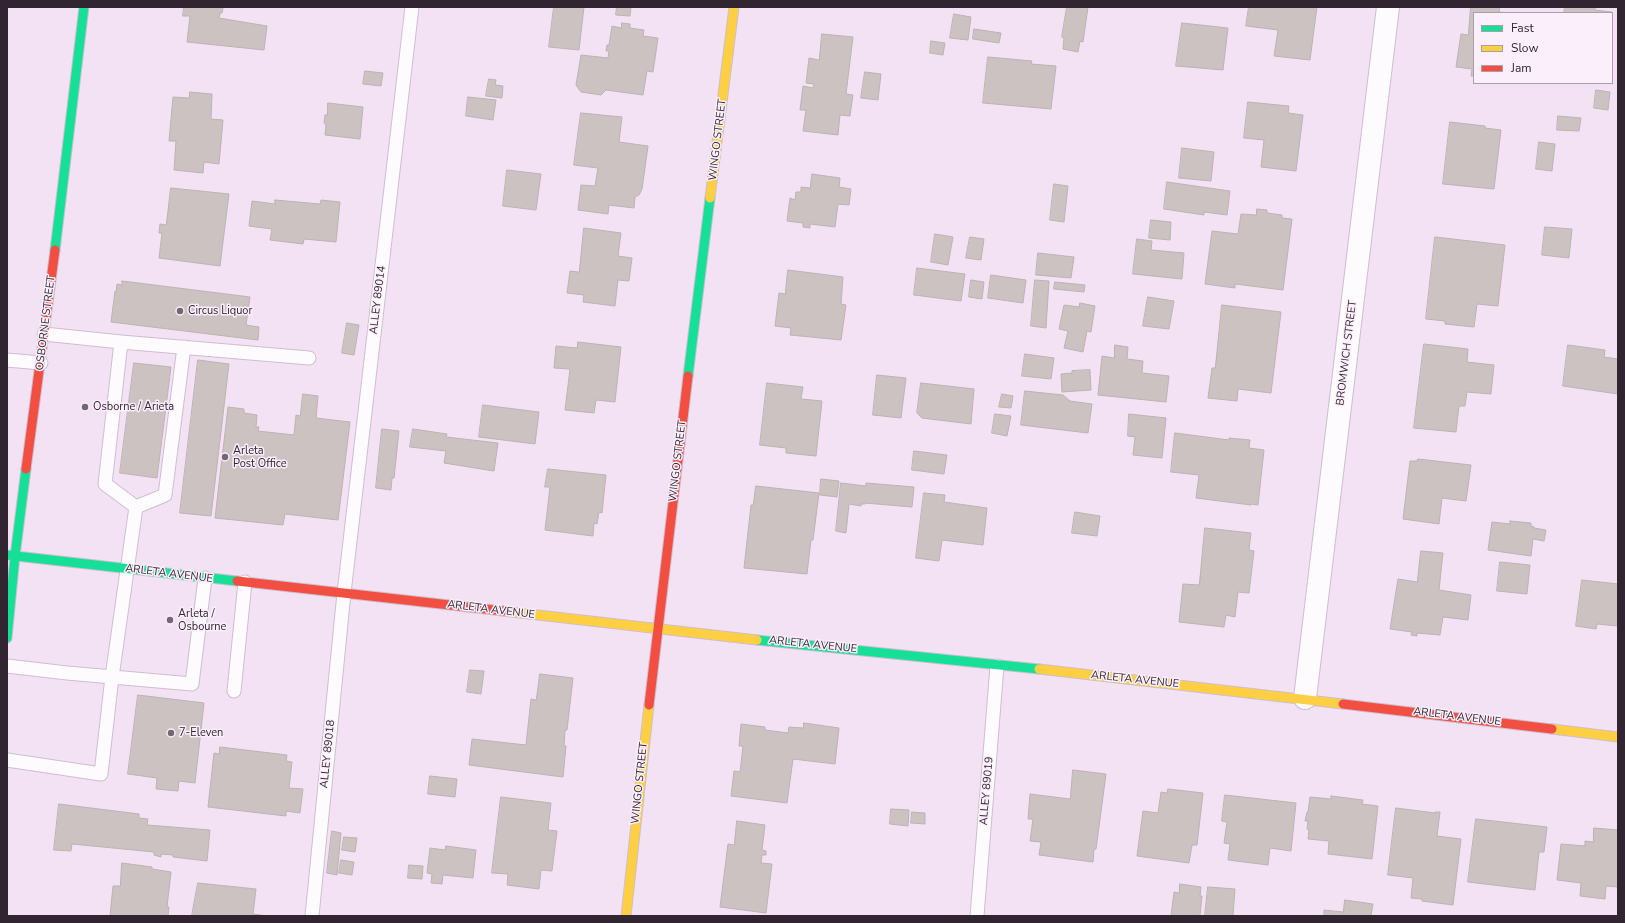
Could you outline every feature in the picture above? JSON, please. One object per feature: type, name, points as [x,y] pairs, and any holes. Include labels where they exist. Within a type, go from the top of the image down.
[{"type":"main road","name":"OSBORNE STREET","points":[[7,638],[11,555],[41,363],[84,7]]},
{"type":"main road","name":"WINGO STREET","points":[[626,916],[657,629],[734,7]]},
{"type":"main road","name":"ARLETA AVENUE","points":[[11,555],[657,629],[1304,698],[1618,737]]},
{"type":"street","name":"BROMWICH STREET","points":[[1304,698],[1388,7]]},
{"type":"lane","name":"ALLEY 89014","points":[[344,593],[412,7]]},
{"type":"lane","points":[[44,334],[309,358]]},
{"type":"lane","points":[[121,342],[105,484],[136,507]]},
{"type":"lane","points":[[136,507],[165,495],[184,347]]},
{"type":"lane","points":[[7,360],[41,363]]},
{"type":"lane","points":[[7,760],[101,774],[112,677],[136,507]]},
{"type":"lane","points":[[7,666],[192,684],[205,578]]},
{"type":"lane","points":[[234,692],[245,582]]},
{"type":"lane","name":"ALLEY 89018","points":[[312,916],[344,593]]},
{"type":"lane","name":"ALLEY 89019","points":[[977,916],[997,666]]},
{"type":"building","points":[[184,7],[221,7],[223,8],[219,18],[267,26],[264,50],[187,42],[190,16],[183,16]]},
{"type":"building","points":[[554,7],[584,7],[579,50],[549,47]]},
{"type":"building","points":[[617,7],[631,7],[630,16],[616,15]]},
{"type":"building","points":[[1067,7],[1088,7],[1083,42],[1080,41],[1078,52],[1063,49],[1064,38],[1062,37]]},
{"type":"building","points":[[1249,7],[1317,7],[1310,60],[1274,56],[1278,30],[1246,26]]},
{"type":"building","points":[[1471,7],[1500,7],[1499,12],[1473,12],[1473,76],[1471,76],[1472,69],[1456,67],[1461,34],[1468,35]]},
{"type":"building","points":[[1565,7],[1595,7],[1595,10],[1612,12],[1564,12]]},
{"type":"building","points":[[954,14],[971,17],[968,40],[950,38]]},
{"type":"building","points":[[622,23],[630,24],[630,28],[644,30],[643,36],[658,38],[653,72],[647,71],[643,95],[606,90],[601,95],[581,92],[576,85],[581,55],[608,58],[609,51],[606,51],[607,45],[609,45],[612,26],[621,28]]},
{"type":"building","points":[[1182,23],[1228,28],[1223,70],[1176,66]]},
{"type":"building","points":[[974,29],[1001,33],[999,43],[973,39]]},
{"type":"building","points":[[822,34],[853,37],[846,94],[853,95],[850,116],[840,115],[838,135],[803,131],[806,110],[800,110],[803,86],[813,88],[814,84],[806,83],[809,58],[819,60]]},
{"type":"building","points":[[931,41],[945,43],[943,55],[930,53]]},
{"type":"building","points":[[988,57],[1032,61],[1031,64],[1056,66],[1051,109],[983,103]]},
{"type":"building","points":[[365,71],[383,73],[381,86],[363,84]]},
{"type":"building","points":[[865,72],[881,74],[878,100],[861,98]]},
{"type":"building","points":[[489,79],[496,80],[495,85],[503,86],[502,98],[486,96]]},
{"type":"building","points":[[1596,90],[1610,92],[1608,110],[1594,108]]},
{"type":"building","points":[[190,92],[212,94],[211,119],[223,120],[219,164],[204,162],[203,173],[174,170],[176,141],[169,141],[173,97],[189,98]]},
{"type":"building","points":[[468,97],[496,100],[493,120],[466,116]]},
{"type":"building","points":[[1248,102],[1289,106],[1288,113],[1303,115],[1296,171],[1261,167],[1264,140],[1244,138]]},
{"type":"building","points":[[328,103],[363,107],[360,139],[325,135],[326,124],[324,123],[325,115],[327,115]]},
{"type":"building","points":[[581,113],[622,117],[619,142],[648,146],[642,189],[639,195],[635,197],[634,208],[609,205],[608,214],[578,210],[581,185],[595,186],[598,168],[574,165]]},
{"type":"building","points":[[1558,116],[1581,118],[1579,131],[1557,130]]},
{"type":"building","points":[[1450,122],[1485,126],[1485,128],[1501,130],[1494,189],[1443,184]]},
{"type":"building","points":[[1539,142],[1555,144],[1552,171],[1536,169]]},
{"type":"building","points":[[1182,148],[1214,152],[1211,181],[1179,178]]},
{"type":"building","points":[[507,170],[541,174],[536,210],[503,206]]},
{"type":"building","points":[[812,174],[840,178],[839,187],[851,189],[849,205],[838,204],[835,227],[810,224],[810,228],[803,227],[803,223],[787,221],[790,198],[795,200],[796,192],[801,192],[801,187],[810,188]]},
{"type":"building","points":[[1167,182],[1230,191],[1227,215],[1204,212],[1204,215],[1164,209]]},
{"type":"building","points":[[1054,184],[1068,186],[1064,222],[1050,220]]},
{"type":"building","points":[[171,188],[229,194],[220,266],[159,258],[162,233],[159,233],[160,224],[166,225]]},
{"type":"building","points":[[275,200],[320,204],[321,200],[340,202],[336,242],[304,239],[303,244],[270,240],[272,229],[249,226],[252,201],[275,204]]},
{"type":"building","points":[[1257,209],[1267,210],[1267,213],[1282,215],[1282,218],[1292,219],[1283,290],[1235,284],[1235,288],[1205,284],[1212,231],[1238,234],[1241,214],[1256,215]]},
{"type":"building","points":[[1151,220],[1171,222],[1170,240],[1149,238]]},
{"type":"building","points":[[1545,227],[1572,229],[1569,258],[1542,255]]},
{"type":"building","points":[[584,228],[621,233],[618,256],[632,258],[629,281],[618,280],[615,306],[583,302],[584,295],[567,293],[570,271],[579,272]]},
{"type":"building","points":[[935,234],[953,237],[948,265],[931,262]]},
{"type":"building","points":[[970,237],[984,239],[981,260],[966,258]]},
{"type":"building","points":[[1435,237],[1505,245],[1498,306],[1477,304],[1474,327],[1445,324],[1445,321],[1426,319]]},
{"type":"building","points":[[1137,239],[1152,241],[1151,250],[1184,253],[1182,279],[1133,274]]},
{"type":"building","points":[[1038,253],[1074,257],[1071,278],[1036,275]]},
{"type":"building","points":[[917,268],[965,274],[961,301],[914,295]]},
{"type":"building","points":[[788,270],[843,277],[841,304],[846,305],[841,340],[790,335],[791,328],[775,326],[779,293],[785,294]]},
{"type":"building","points":[[991,275],[1026,280],[1023,303],[988,298]]},
{"type":"building","points":[[971,280],[984,282],[982,299],[969,297]]},
{"type":"building","points":[[1035,280],[1049,281],[1046,328],[1031,326]]},
{"type":"building","name":"Circus Liquor","points":[[122,281],[250,297],[246,325],[259,327],[258,340],[111,322],[115,291],[116,292],[117,284],[122,285]]},
{"type":"building","points":[[1055,282],[1085,285],[1084,292],[1054,289]]},
{"type":"building","points":[[1148,297],[1174,301],[1169,329],[1143,326]]},
{"type":"building","points":[[1080,303],[1095,306],[1091,332],[1087,331],[1083,352],[1064,348],[1068,331],[1059,329],[1064,305],[1079,307]]},
{"type":"building","points":[[1222,305],[1281,312],[1271,393],[1238,389],[1237,401],[1208,398],[1212,368],[1215,368]]},
{"type":"building","points":[[347,323],[359,325],[354,355],[342,353]]},
{"type":"building","points":[[578,342],[621,347],[615,402],[596,400],[594,413],[565,410],[570,369],[554,368],[556,346],[577,348]]},
{"type":"building","points":[[1424,344],[1468,349],[1467,362],[1494,365],[1491,394],[1467,392],[1465,406],[1459,406],[1456,432],[1414,428]]},
{"type":"building","points":[[1115,345],[1128,347],[1127,359],[1143,361],[1142,373],[1169,376],[1166,402],[1098,395],[1102,356],[1114,358]]},
{"type":"building","points":[[1568,345],[1605,350],[1604,357],[1618,359],[1618,394],[1563,386]]},
{"type":"building","points":[[1025,354],[1054,358],[1051,379],[1022,376]]},
{"type":"building","points":[[198,360],[229,364],[211,516],[180,513]]},
{"type":"building","points":[[134,363],[171,367],[157,478],[120,473]]},
{"type":"building","points":[[1090,370],[1091,390],[1062,392],[1061,374],[1072,373],[1072,371]]},
{"type":"building","points":[[877,375],[906,378],[901,418],[873,415]]},
{"type":"building","points":[[767,383],[803,387],[801,399],[822,401],[816,456],[786,453],[786,448],[760,445]]},
{"type":"building","points":[[921,383],[974,389],[971,424],[922,418],[917,413]]},
{"type":"building","points":[[1025,391],[1063,395],[1070,401],[1092,404],[1088,433],[1021,425]]},
{"type":"building","points":[[303,394],[318,396],[316,418],[350,422],[338,520],[285,514],[283,525],[215,518],[228,407],[244,409],[244,413],[257,415],[256,427],[259,427],[258,431],[294,435],[296,415],[300,416]]},
{"type":"building","points":[[1002,394],[1013,396],[1011,408],[999,407]]},
{"type":"building","points":[[483,405],[539,412],[535,444],[479,437]]},
{"type":"building","points":[[995,414],[1011,416],[1007,436],[992,433]]},
{"type":"building","points":[[1129,414],[1166,418],[1162,458],[1133,455],[1135,437],[1128,436]]},
{"type":"building","points":[[382,429],[399,431],[394,478],[392,478],[391,490],[376,488]]},
{"type":"building","points":[[413,429],[447,434],[446,437],[498,443],[494,471],[444,463],[446,451],[410,447]]},
{"type":"building","points":[[1175,433],[1229,440],[1229,438],[1250,440],[1249,448],[1264,450],[1258,505],[1196,498],[1199,475],[1171,472]]},
{"type":"building","points":[[914,451],[947,455],[944,474],[912,470]]},
{"type":"building","points":[[1418,459],[1471,465],[1466,501],[1442,498],[1439,524],[1403,519],[1410,461],[1417,461]]},
{"type":"building","points":[[548,469],[606,475],[602,513],[599,512],[597,524],[594,523],[593,536],[545,530],[550,487],[545,487]]},
{"type":"building","points":[[821,479],[839,481],[837,497],[820,495]]},
{"type":"building","points":[[841,483],[866,486],[866,483],[914,487],[912,507],[865,503],[861,504],[861,506],[849,504],[846,533],[836,531]]},
{"type":"building","points":[[756,486],[819,493],[807,574],[744,568],[751,505],[753,505]]},
{"type":"building","points":[[924,493],[945,495],[944,502],[987,508],[983,545],[942,540],[939,561],[916,558]]},
{"type":"building","points":[[1075,512],[1100,516],[1097,536],[1072,533]]},
{"type":"building","points":[[1510,521],[1531,523],[1531,526],[1534,528],[1546,530],[1544,541],[1533,539],[1531,556],[1488,550],[1492,522],[1510,524]]},
{"type":"building","points":[[1205,528],[1251,533],[1249,550],[1254,551],[1249,593],[1238,592],[1235,617],[1226,615],[1224,627],[1179,622],[1183,584],[1199,585]]},
{"type":"building","points":[[1421,551],[1443,553],[1439,590],[1471,595],[1468,620],[1443,617],[1440,635],[1417,633],[1417,636],[1411,635],[1412,632],[1390,629],[1398,579],[1417,582]]},
{"type":"building","points":[[1500,562],[1530,565],[1527,594],[1497,591]]},
{"type":"building","points":[[1582,580],[1618,584],[1618,626],[1597,624],[1596,629],[1576,626]]},
{"type":"building","points":[[470,670],[484,671],[481,694],[467,692]]},
{"type":"building","points":[[540,674],[573,678],[567,730],[565,730],[564,746],[566,746],[563,777],[469,765],[472,739],[526,745],[531,699],[536,700]]},
{"type":"building","points":[[138,695],[204,703],[195,783],[179,781],[178,791],[156,789],[157,778],[128,774]]},
{"type":"building","points":[[804,723],[839,728],[835,764],[793,759],[787,803],[731,796],[734,771],[740,772],[743,746],[739,746],[741,724],[765,727],[765,730],[788,733],[789,727],[803,728]]},
{"type":"building","points":[[220,747],[287,755],[286,761],[292,762],[289,788],[303,789],[300,813],[286,811],[286,816],[208,807],[214,753],[219,754]]},
{"type":"building","points":[[1073,770],[1106,774],[1093,862],[1039,855],[1041,842],[1030,841],[1033,819],[1028,819],[1030,794],[1070,799]]},
{"type":"building","points":[[430,776],[457,779],[455,797],[428,794]]},
{"type":"building","points":[[1168,789],[1203,793],[1197,845],[1192,845],[1189,863],[1137,856],[1143,811],[1158,813],[1161,792],[1167,793]]},
{"type":"building","points":[[1225,795],[1296,803],[1291,851],[1270,848],[1268,865],[1228,860],[1230,844],[1224,843],[1227,822],[1222,821]]},
{"type":"building","points":[[1331,796],[1363,800],[1362,804],[1378,806],[1372,859],[1328,854],[1329,841],[1308,839],[1308,821],[1305,821],[1310,797],[1331,799]]},
{"type":"building","points":[[501,797],[551,803],[548,830],[557,831],[552,871],[541,870],[539,889],[507,885],[508,874],[492,873]]},
{"type":"building","points":[[59,804],[139,814],[139,818],[148,819],[147,825],[210,830],[207,861],[173,857],[173,855],[161,854],[161,857],[154,855],[154,852],[72,844],[71,851],[54,850]]},
{"type":"building","points":[[1396,808],[1435,813],[1440,812],[1437,836],[1461,839],[1453,905],[1411,898],[1413,878],[1388,875]]},
{"type":"building","points":[[891,809],[909,810],[908,826],[890,824]]},
{"type":"building","points":[[912,812],[925,813],[925,824],[911,823]]},
{"type":"building","points":[[1476,819],[1547,827],[1544,852],[1539,852],[1535,890],[1468,882]]},
{"type":"building","points":[[737,821],[765,825],[762,850],[766,851],[766,855],[762,855],[761,863],[772,864],[766,913],[720,907],[728,844],[734,845]]},
{"type":"building","points":[[1594,828],[1618,830],[1618,887],[1606,886],[1605,899],[1580,896],[1581,883],[1557,880],[1561,844],[1585,846],[1585,841],[1593,842]]},
{"type":"building","points":[[332,831],[341,833],[337,875],[327,873]]},
{"type":"building","points":[[344,837],[357,838],[355,852],[342,850]]},
{"type":"building","points":[[446,846],[476,850],[473,878],[443,875],[442,884],[431,883],[432,874],[427,873],[430,848],[445,850]]},
{"type":"building","points":[[341,860],[354,862],[352,875],[339,873]]},
{"type":"building","points":[[122,863],[152,867],[152,869],[171,872],[167,907],[169,907],[168,916],[110,916],[113,886],[120,886]]},
{"type":"building","points":[[409,865],[423,866],[422,879],[408,878]]},
{"type":"building","points":[[198,883],[256,889],[253,914],[267,916],[192,916]]},
{"type":"building","points":[[1180,884],[1201,887],[1200,896],[1202,896],[1200,916],[1171,916],[1174,892],[1179,893]]},
{"type":"building","points":[[1208,887],[1235,889],[1233,916],[1205,916]]},
{"type":"building","points":[[1345,900],[1373,904],[1371,916],[1324,916],[1324,910],[1343,912]]},
{"type":"traffic: fast","points":[[55,250],[84,7]]},
{"type":"traffic: fast","points":[[688,376],[710,198]]},
{"type":"traffic: fast","points":[[7,638],[15,556],[26,469]]},
{"type":"traffic: fast","points":[[7,555],[237,581]]},
{"type":"traffic: fast","points":[[757,640],[1039,669]]},
{"type":"traffic: slow","points":[[710,198],[734,7]]},
{"type":"traffic: slow","points":[[503,611],[757,640]]},
{"type":"traffic: slow","points":[[1039,669],[1343,704]]},
{"type":"traffic: slow","points":[[626,916],[649,705]]},
{"type":"traffic: slow","points":[[1552,729],[1618,737]]},
{"type":"traffic: jam","points":[[26,469],[55,250]]},
{"type":"traffic: jam","points":[[649,705],[688,376]]},
{"type":"traffic: jam","points":[[237,581],[503,611]]},
{"type":"traffic: jam","points":[[1343,704],[1552,729]]},
{"type":"place","name":"Circus Liquor","points":[[180,311]]},
{"type":"place","name":"Osborne / Arieta","points":[[85,407]]},
{"type":"place","name":"Arleta Post Office","points":[[225,457]]},
{"type":"place","name":"Arleta / Osbourne","points":[[170,620]]},
{"type":"place","name":"7-Eleven","points":[[171,733]]}]
